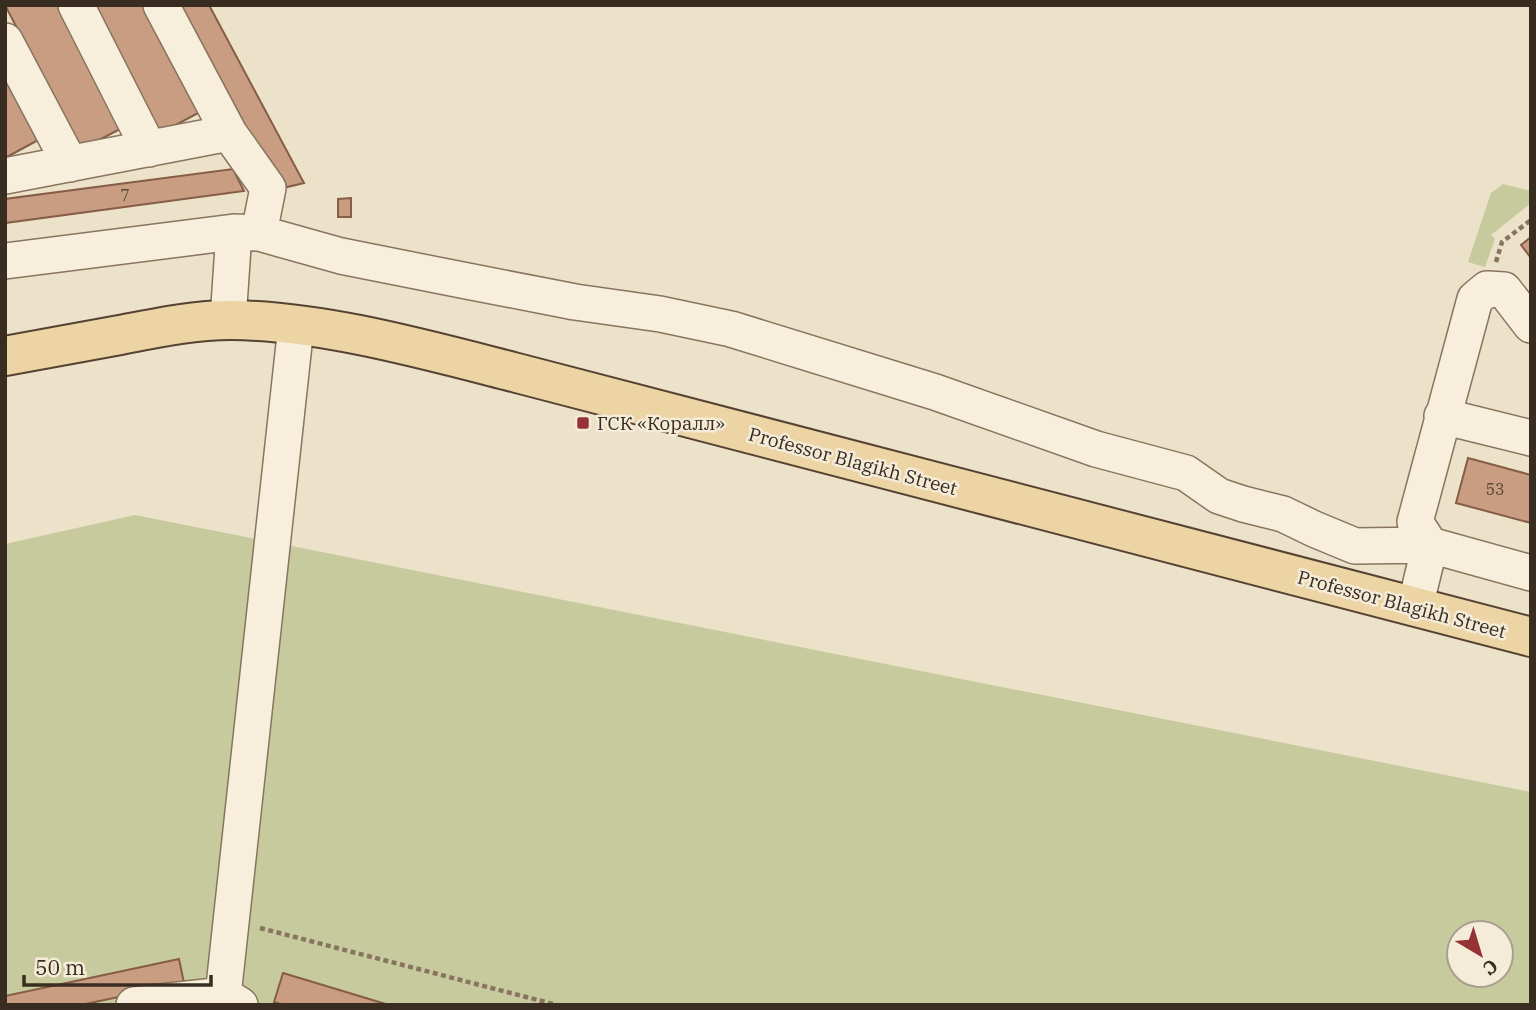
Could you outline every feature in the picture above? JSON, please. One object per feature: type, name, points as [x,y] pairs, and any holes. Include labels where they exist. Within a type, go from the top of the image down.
[{"type":"main road","name":"Professor Blagikh Street","points":[[5,356],[148,330],[228,320],[296,326],[447,355],[1531,638]]},
{"type":"lane","points":[[76,5],[149,149]]},
{"type":"lane","points":[[161,5],[229,133],[268,188],[247,232],[228,320]]},
{"type":"lane","points":[[5,41],[70,163]]},
{"type":"lane","points":[[5,176],[229,133]]},
{"type":"lane","points":[[5,261],[247,232],[341,256],[575,302],[660,314],[732,329],[935,392],[1096,449],[1186,473],[1219,496],[1283,514],[1355,546],[1430,545],[1531,573]]},
{"type":"lane","points":[[1415,607],[1430,545],[1415,522],[1475,299],[1487,289],[1504,290],[1531,325]]},
{"type":"lane","points":[[144,1004],[229,1002],[233,921],[296,326]]},
{"type":"lane","points":[[1442,416],[1531,438]]},
{"type":"path","points":[[1487,289],[1502,242],[1531,220]]},
{"type":"path","points":[[233,921],[557,1005]]},
{"type":"green space","points":[[1503,184],[1531,191],[1531,203],[1491,235],[1495,239],[1485,267],[1468,262],[1491,193]]},
{"type":"green space","points":[[135,515],[1531,792],[1531,1005],[5,1005],[5,544]]},
{"type":"building","points":[[5,5],[59,5],[122,128],[80,150]]},
{"type":"building","points":[[91,5],[144,5],[200,112],[159,134]]},
{"type":"building","points":[[181,5],[209,5],[304,183],[279,189]]},
{"type":"building","points":[[5,70],[42,138],[5,158]]},
{"type":"building","points":[[233,169],[244,191],[5,223],[5,199]]},
{"type":"building","points":[[351,198],[351,217],[338,217],[338,199]]},
{"type":"building","points":[[1531,237],[1531,258],[1521,245]]},
{"type":"building","points":[[1468,458],[1531,475],[1531,523],[1456,503]]},
{"type":"building","points":[[179,959],[184,983],[81,1005],[5,1005],[5,996]]},
{"type":"building","points":[[283,973],[389,1005],[284,1005],[274,1002]]},
{"type":"place","name":"ГСК «Коралл»","points":[[583,423]]}]
